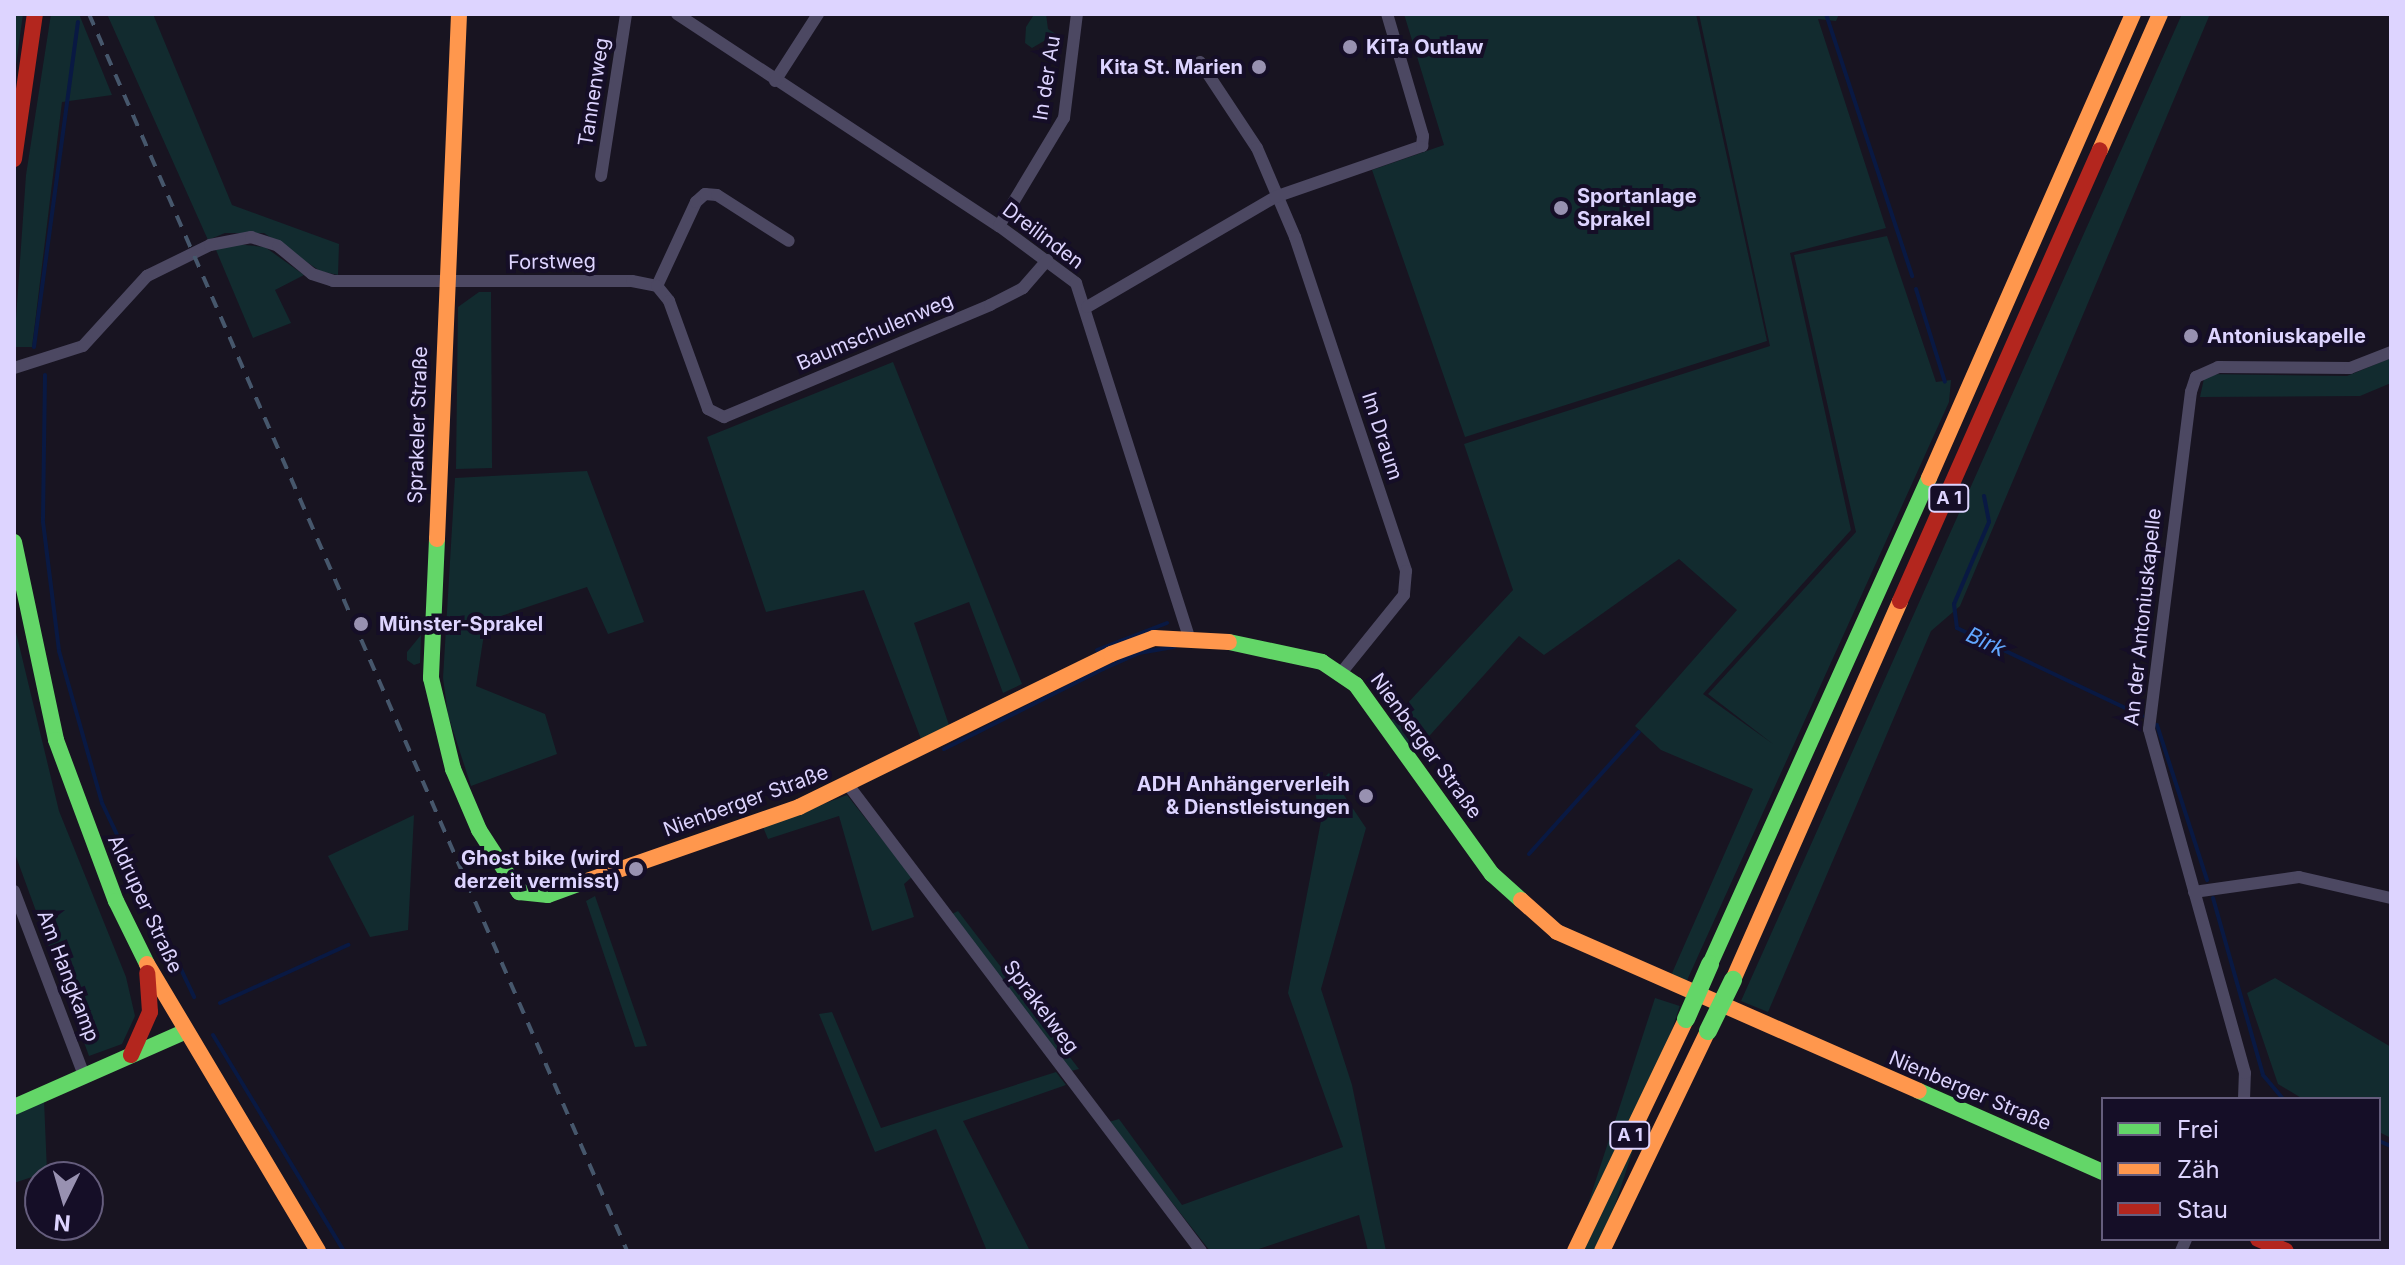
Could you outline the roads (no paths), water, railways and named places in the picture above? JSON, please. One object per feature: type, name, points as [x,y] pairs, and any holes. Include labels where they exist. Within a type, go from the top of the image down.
[{"type":"main road","points":[[14,159],[35,14]]},
{"type":"main road","name":"Sprakeler Straße","points":[[459,14],[431,678],[442,737],[479,830]]},
{"type":"main road","name":"A 1","points":[[1575,1251],[1789,796],[2133,14]]},
{"type":"main road","name":"A 1","points":[[1602,1251],[1733,980],[2160,14]]},
{"type":"main road","name":"Aldruper Straße","points":[[14,542],[36,663],[66,769],[95,853],[146,963],[318,1251]]},
{"type":"main road","name":"Nienberger Straße","points":[[479,830],[512,886],[537,897],[849,786],[1111,654],[1154,638],[1189,637],[1302,655],[1341,673],[1365,698],[1492,874],[1557,932],[2101,1171]]},
{"type":"main road","points":[[131,1055],[150,1012],[146,963]]},
{"type":"main road","points":[[14,1107],[186,1031]]},
{"type":"main road","points":[[2263,1241],[2286,1251]]},
{"type":"street","name":"Tannenweg","points":[[601,176],[626,14]]},
{"type":"street","name":"Dreilinden","points":[[677,14],[999,226],[1076,283],[1087,307],[1189,637]]},
{"type":"street","points":[[775,81],[818,14]]},
{"type":"street","name":"In der Au","points":[[999,226],[1064,118],[1077,14]]},
{"type":"street","points":[[1087,307],[1275,197],[1372,160],[1418,148],[1424,140],[1415,119],[1387,14]]},
{"type":"street","name":"Im Draum","points":[[1200,62],[1257,148],[1305,264],[1407,578],[1400,601],[1341,673]]},
{"type":"street","points":[[657,286],[696,202],[705,194],[717,195],[789,241]]},
{"type":"street","name":"Forstweg","points":[[14,368],[83,346],[147,276],[227,239],[264,240],[312,274],[333,281],[632,281],[657,286]]},
{"type":"street","name":"Baumschulenweg","points":[[657,286],[669,301],[708,409],[724,417],[990,305],[1023,288],[1047,260]]},
{"type":"street","name":"An der Antoniuskapelle","points":[[2244,1097],[2245,1073],[2197,891],[2149,729],[2196,377],[2218,367],[2350,368],[2391,352]]},
{"type":"street","name":"Sprakelweg","points":[[849,786],[1201,1251]]},
{"type":"street","points":[[2197,891],[2221,885],[2299,877],[2391,898]]},
{"type":"street","name":"Am Hangkamp","points":[[14,891],[84,1075]]},
{"type":"waterway","name":"Birk","points":[[1826,14],[1912,276]]},
{"type":"waterway","points":[[34,347],[78,22]]},
{"type":"waterway","name":"Birk","points":[[1916,289],[1945,382]]},
{"type":"waterway","points":[[45,375],[43,522],[59,651],[102,803],[194,997]]},
{"type":"waterway","name":"Birk","points":[[1984,496],[1989,522],[1954,604],[1957,628],[2142,716]]},
{"type":"waterway","points":[[1097,650],[1167,623]]},
{"type":"waterway","points":[[944,749],[1139,653],[1174,647]]},
{"type":"waterway","name":"Birk","points":[[2157,725],[2207,880]]},
{"type":"waterway","points":[[1529,854],[1639,732]]},
{"type":"waterway","name":"Birk","points":[[2213,898],[2263,1075],[2281,1097]]},
{"type":"waterway","points":[[220,1003],[348,945]]},
{"type":"waterway","points":[[213,1035],[344,1251]]},
{"type":"waterway","name":"Birk","points":[[2381,1142],[2391,1146]]},
{"type":"railway","points":[[89,14],[627,1251]]},
{"type":"place","name":"KiTa Outlaw","points":[[1350,47]]},
{"type":"place","name":"Kita St. Marien","points":[[1259,67]]},
{"type":"place","name":"Sportanlage Sprakel","points":[[1561,208]]},
{"type":"place","name":"Antoniuskapelle","points":[[2191,336]]},
{"type":"place","name":"Münster-Sprakel","points":[[361,624]]},
{"type":"place","name":"ADH Anhängerverleih & Dienstleistungen","points":[[1366,796]]},
{"type":"place","name":"Ghost bike (wird derzeit vermisst)","points":[[636,869]]}]
